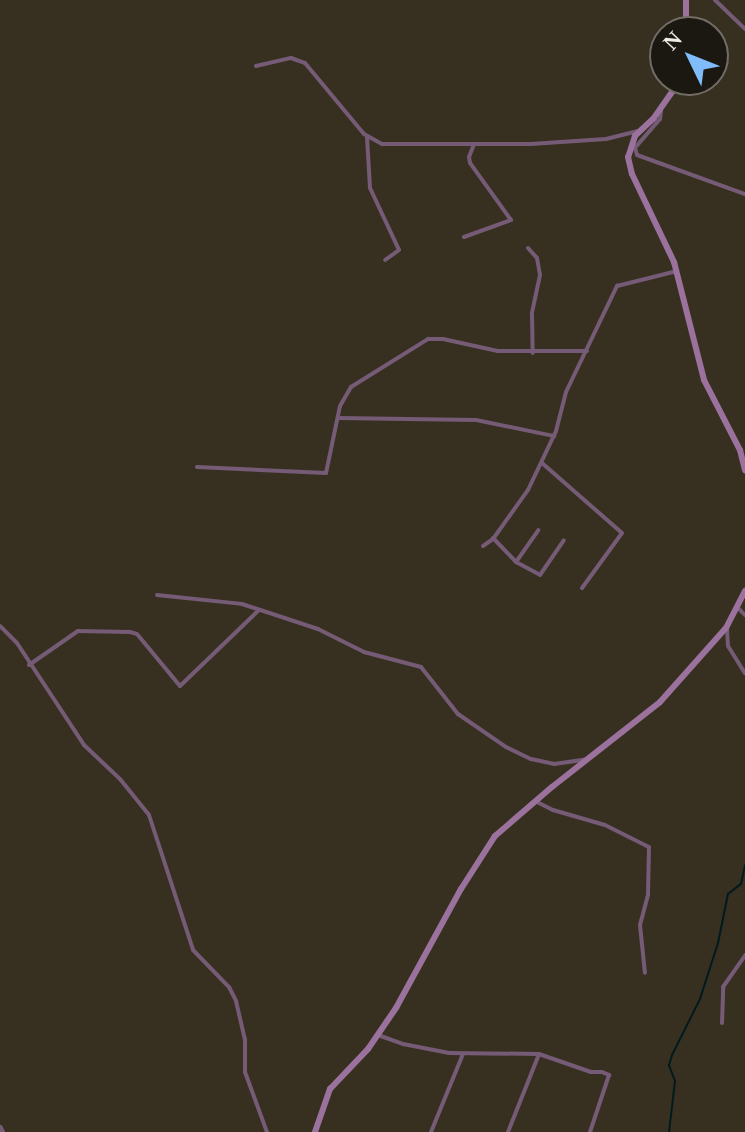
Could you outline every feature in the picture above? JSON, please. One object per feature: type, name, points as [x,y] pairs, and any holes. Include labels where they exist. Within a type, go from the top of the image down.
[{"type":"main road","points":[[667,96],[631,144],[628,157],[632,174],[665,236],[677,271],[704,380],[736,442],[745,470]]},
{"type":"main road","points":[[315,1132],[330,1089],[378,1035],[495,836],[660,702],[699,662],[727,626],[745,591]]},
{"type":"street","points":[[715,0],[745,29]]},
{"type":"street","points":[[256,66],[291,58],[305,63],[367,137],[382,144],[606,139],[641,130]]},
{"type":"street","points":[[661,108],[660,119],[635,148],[637,155],[745,194]]},
{"type":"street","points":[[367,137],[370,188],[399,250],[385,260]]},
{"type":"street","points":[[464,237],[511,220],[470,163],[474,144]]},
{"type":"street","points":[[528,248],[537,258],[540,275],[532,314],[533,353]]},
{"type":"street","points":[[483,546],[493,538],[528,490],[542,463],[554,436],[566,392],[617,286],[677,271]]},
{"type":"street","points":[[197,467],[326,473],[337,418],[351,387],[428,339],[443,339],[498,351],[587,351]]},
{"type":"street","points":[[337,418],[476,420],[554,436]]},
{"type":"street","points":[[736,442],[745,442]]},
{"type":"street","points":[[542,463],[622,533],[582,588]]},
{"type":"street","points":[[516,562],[538,530]]},
{"type":"street","points":[[493,538],[516,562],[540,575],[564,540]]},
{"type":"street","points":[[157,595],[242,604],[318,629],[364,652],[421,667],[458,714],[531,759],[554,764],[586,760]]},
{"type":"street","points":[[738,608],[745,615]]},
{"type":"street","points":[[29,665],[78,631],[130,632],[137,634],[180,686],[258,611]]},
{"type":"street","points":[[0,626],[17,643],[84,745],[120,779],[149,815],[193,950],[229,987],[236,1001],[245,1039],[245,1072],[267,1132]]},
{"type":"street","points":[[727,626],[728,646],[745,673]]},
{"type":"street","points":[[535,801],[553,810],[605,825],[649,847],[648,895],[640,925],[645,973]]},
{"type":"street","points":[[722,1023],[723,987],[745,955]]},
{"type":"street","points":[[378,1035],[403,1044],[463,1054],[539,1054],[609,1075],[590,1132]]},
{"type":"street","points":[[431,1132],[463,1054]]},
{"type":"street","points":[[508,1132],[539,1054]]},
{"type":"waterway","points":[[669,1132],[675,1081],[669,1065],[700,999],[718,943],[728,894],[741,884],[745,865]]}]
